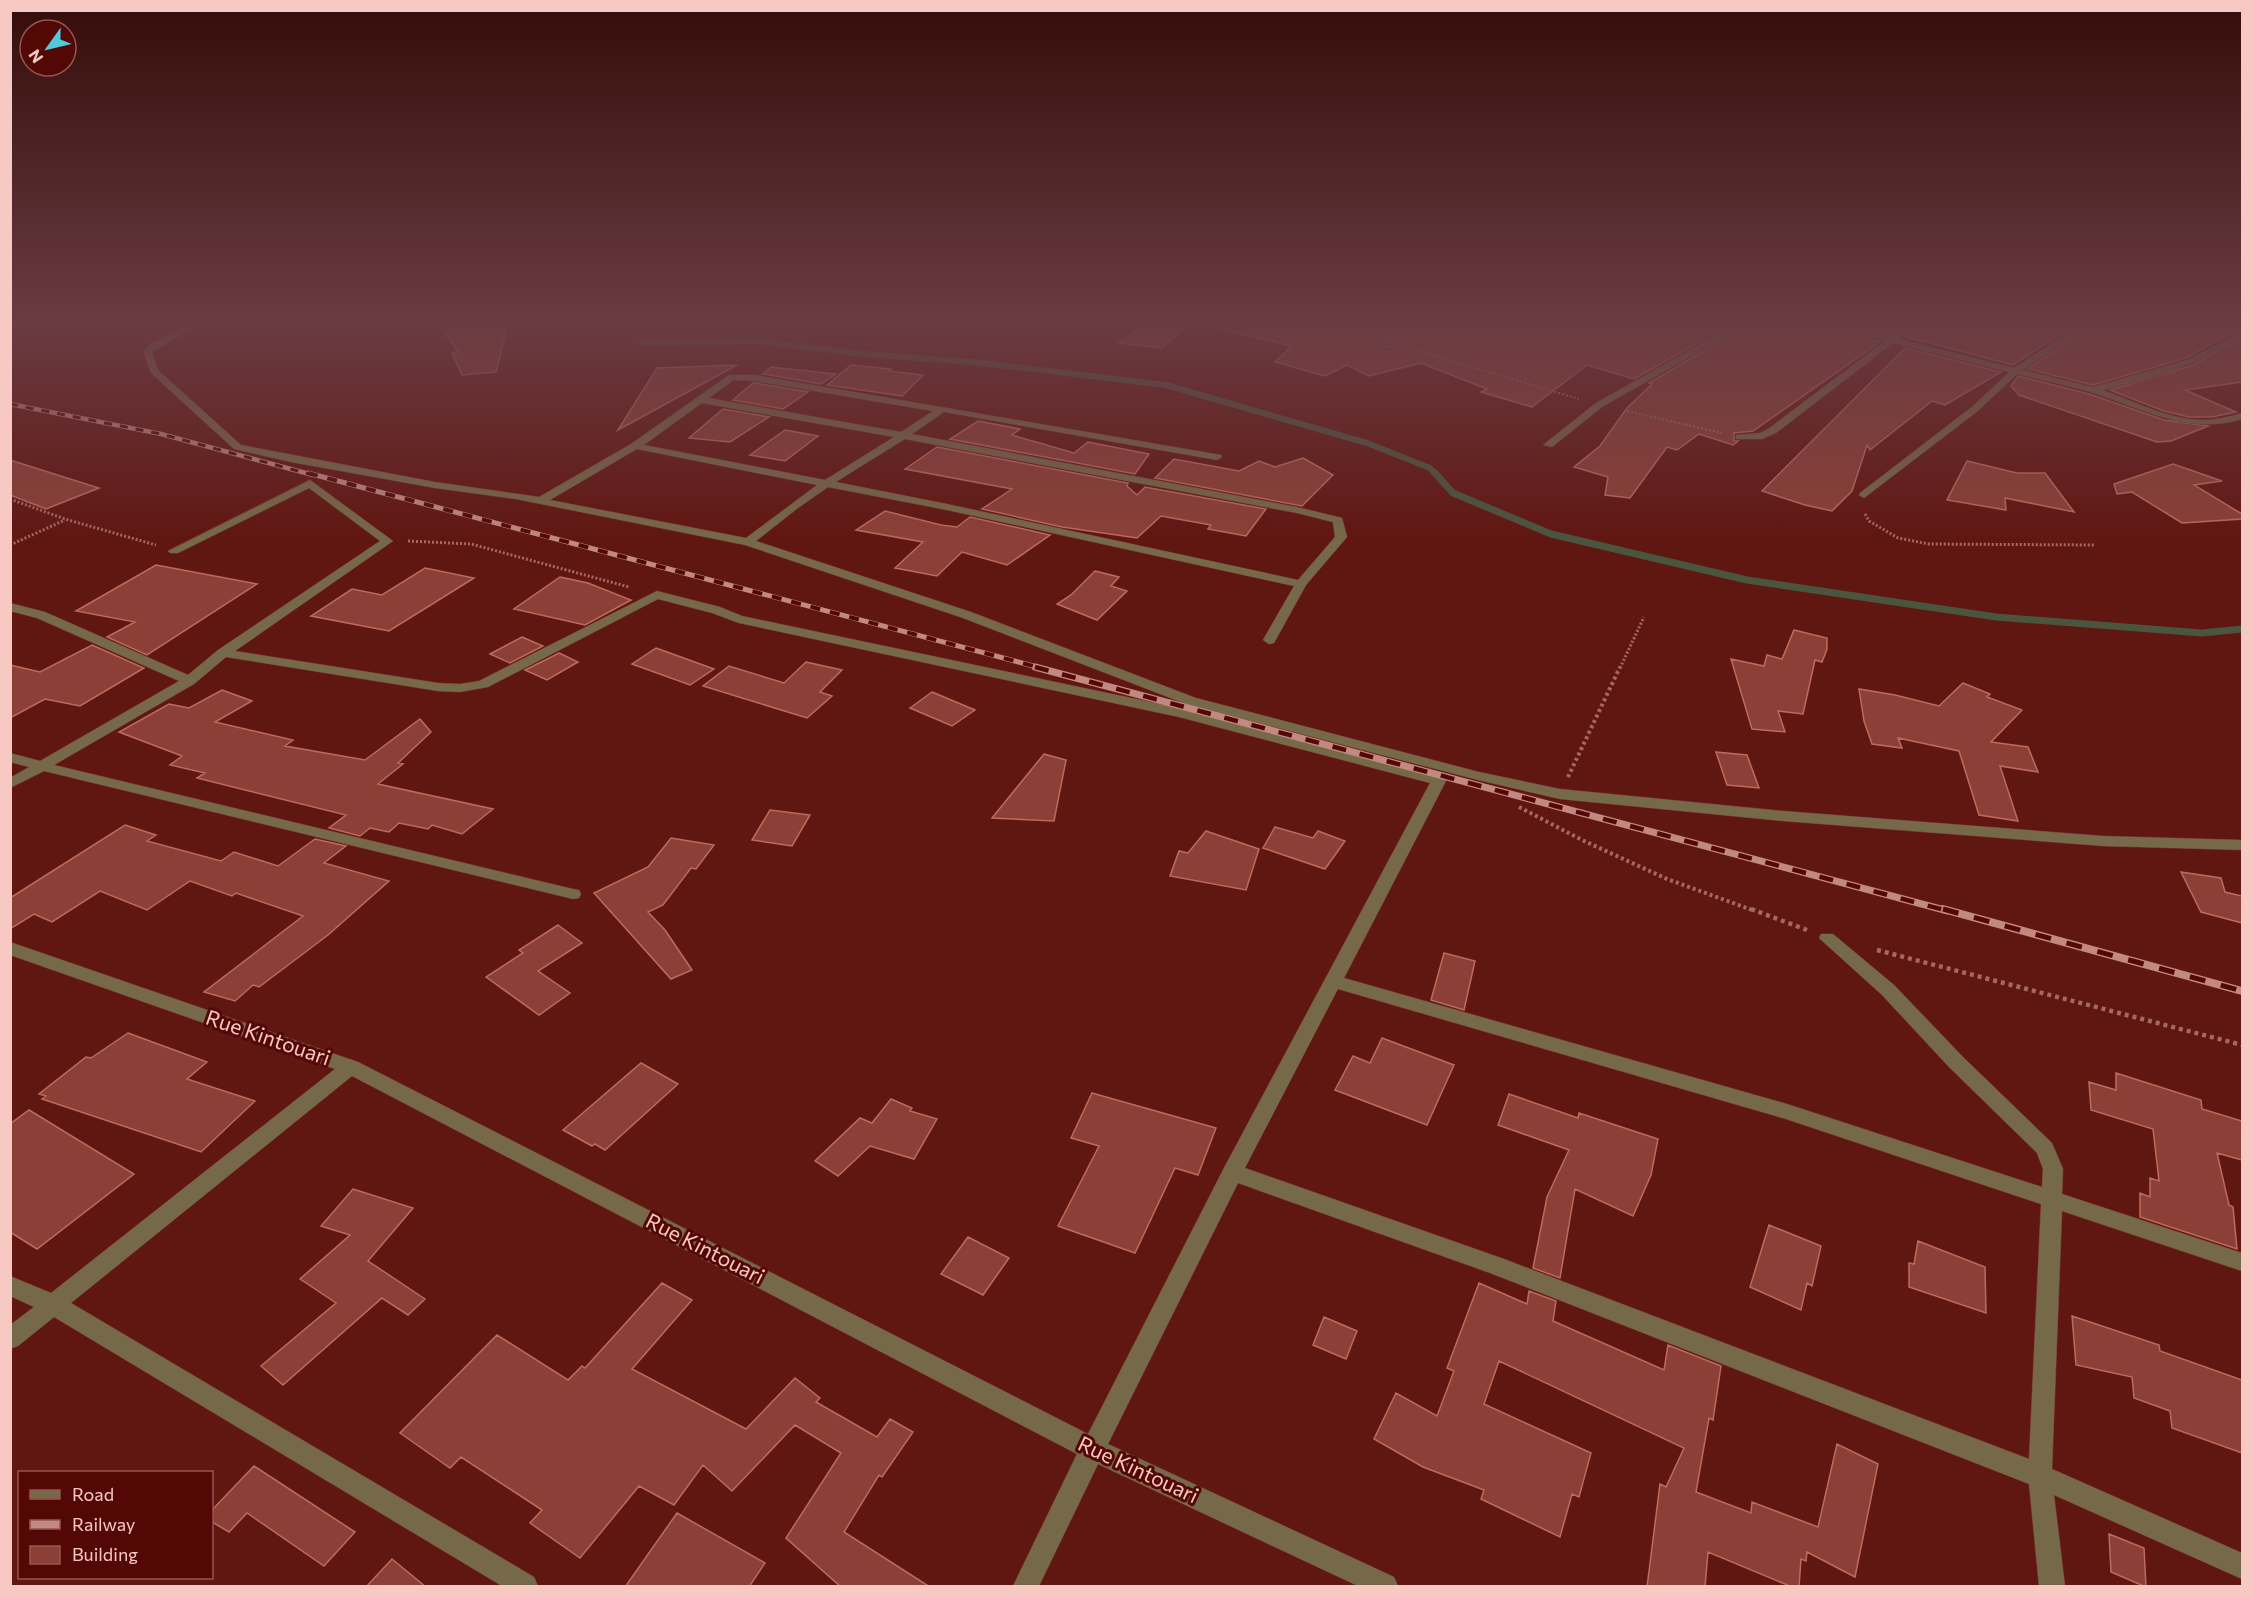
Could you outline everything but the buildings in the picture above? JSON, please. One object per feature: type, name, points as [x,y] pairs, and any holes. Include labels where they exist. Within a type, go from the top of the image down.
[{"type":"street","points":[[179,394],[238,447],[291,459],[540,501],[748,542],[968,615],[1191,701],[1478,776],[1560,794],[1784,816],[2103,841],[2242,845]]},
{"type":"street","points":[[540,501],[635,446],[707,394]]},
{"type":"street","points":[[849,394],[1217,457]]},
{"type":"street","points":[[1548,445],[1599,405],[1619,394]]},
{"type":"street","points":[[1740,438],[1762,436],[1772,431],[1821,394]]},
{"type":"street","points":[[1864,495],[1976,408],[1991,394]]},
{"type":"street","points":[[2103,394],[2168,416],[2199,423],[2223,422],[2242,416]]},
{"type":"street","points":[[699,399],[904,437],[1017,455],[1338,520],[1341,537],[1301,584],[1269,640]]},
{"type":"street","points":[[748,542],[827,484],[904,437],[942,409]]},
{"type":"street","points":[[635,446],[947,507],[1301,584]]},
{"type":"street","points":[[10,784],[189,681],[223,653],[387,541],[310,483],[174,550]]},
{"type":"street","points":[[223,653],[438,687],[460,688],[483,684],[657,595],[716,610],[739,619],[1060,685],[1379,763],[1439,781],[1232,1172],[1092,1449],[1026,1587]]},
{"type":"street","points":[[10,607],[41,615],[189,681]]},
{"type":"street","points":[[10,757],[573,894]]},
{"type":"street","points":[[1827,938],[1888,990],[1956,1062],[2045,1149],[2053,1169],[2040,1476],[2052,1587]]},
{"type":"street","name":"Rue Kintouari","points":[[10,948],[351,1066],[1092,1449],[1385,1587]]},
{"type":"street","points":[[1333,981],[1787,1112],[2242,1262]]},
{"type":"street","points":[[10,1339],[351,1066]]},
{"type":"street","points":[[1232,1172],[1496,1266],[2040,1476],[2242,1566]]},
{"type":"street","points":[[10,1286],[54,1305],[525,1587]]},
{"type":"path","points":[[1561,394],[1599,405],[1740,438]]},
{"type":"path","points":[[1864,495],[1859,505],[1869,520],[1898,538],[1929,544],[2095,545]]},
{"type":"path","points":[[10,500],[65,519],[174,550]]},
{"type":"path","points":[[10,545],[65,519]]},
{"type":"path","points":[[387,541],[471,544],[657,595]]},
{"type":"path","points":[[1560,794],[1644,617]]},
{"type":"path","points":[[1511,803],[1582,840],[1667,879],[1827,938]]},
{"type":"path","points":[[1872,949],[2242,1045]]},
{"type":"waterway","points":[[1196,394],[1367,443],[1430,468],[1436,475]]},
{"type":"waterway","points":[[1435,473],[1453,493],[1551,534],[1747,580],[1996,617],[2202,633],[2242,629]]},
{"type":"railway","points":[[10,404],[161,434],[313,475]]},
{"type":"railway","points":[[308,473],[1041,668]]},
{"type":"railway","points":[[1035,667],[1948,911]]},
{"type":"railway","points":[[1943,909],[2242,991]]}]
